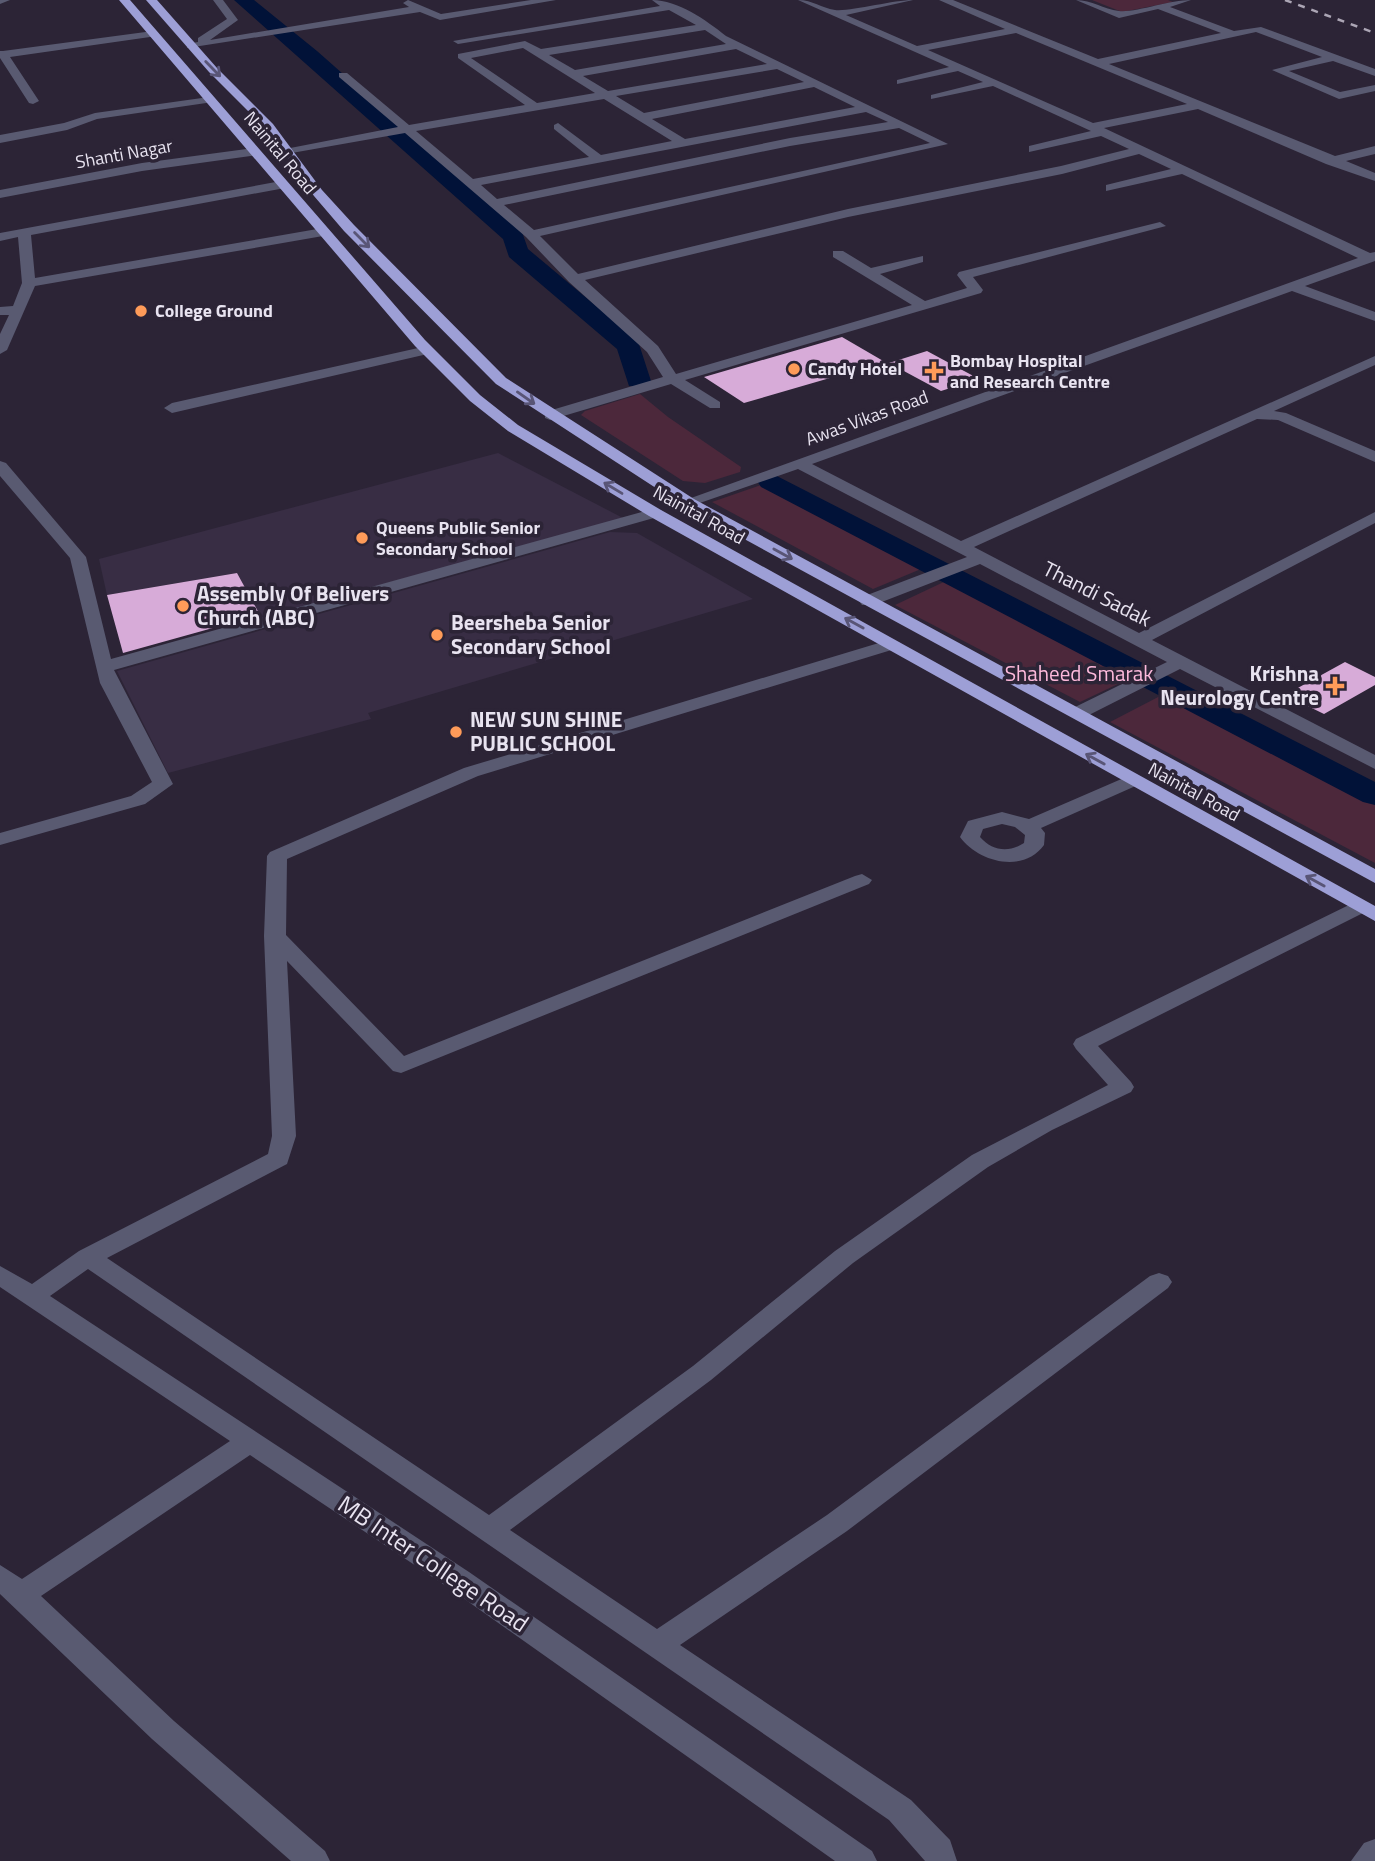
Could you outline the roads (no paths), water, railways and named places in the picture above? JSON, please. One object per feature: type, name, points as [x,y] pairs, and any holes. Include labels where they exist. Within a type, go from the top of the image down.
[{"type":"highway","name":"Nainital Road","points":[[124,0],[281,185],[427,350],[475,398],[511,426],[655,513],[1368,911]]},
{"type":"highway","name":"Nainital Road","points":[[151,0],[240,97],[349,228],[458,341],[502,381],[550,415],[688,502],[1375,877]]},
{"type":"highway","points":[[153,34],[177,31]]},
{"type":"highway","points":[[167,50],[191,46]]},
{"type":"highway","points":[[209,100],[240,97]]},
{"type":"highway","points":[[511,426],[550,415]]},
{"type":"highway","points":[[655,513],[688,502]]},
{"type":"highway","points":[[892,645],[925,633]]},
{"type":"street","points":[[0,1],[5,0]]},
{"type":"street","points":[[191,46],[233,20],[218,0]]},
{"type":"street","points":[[403,0],[440,17],[551,0]]},
{"type":"street","points":[[531,234],[942,144],[738,46],[657,0]]},
{"type":"street","points":[[803,0],[993,83],[1372,257]]},
{"type":"street","points":[[835,14],[908,0]]},
{"type":"street","points":[[944,0],[1330,161],[1375,177]]},
{"type":"street","points":[[1081,0],[1119,15],[1186,0]]},
{"type":"street","points":[[1159,6],[1233,34]]},
{"type":"street","points":[[458,40],[671,7]]},
{"type":"street","points":[[191,46],[419,9]]},
{"type":"street","points":[[539,52],[707,26]]},
{"type":"street","points":[[1097,62],[1257,29],[1375,74]]},
{"type":"street","points":[[916,49],[1017,30]]},
{"type":"street","points":[[33,101],[1,54],[153,34]]},
{"type":"street","points":[[533,106],[462,56],[525,44],[681,142]]},
{"type":"street","points":[[574,74],[738,46]]},
{"type":"street","points":[[1334,58],[1278,70],[1339,96],[1375,89]]},
{"type":"street","points":[[286,150],[778,65]]},
{"type":"street","points":[[901,82],[959,68]]},
{"type":"street","points":[[343,75],[401,131],[472,183],[531,234],[575,279],[653,349],[671,378],[715,405]]},
{"type":"street","points":[[643,117],[815,83]]},
{"type":"street","points":[[935,97],[993,83]]},
{"type":"street","points":[[0,139],[67,127],[95,116],[209,100]]},
{"type":"street","points":[[1033,149],[1199,105]]},
{"type":"street","points":[[472,183],[867,108]]},
{"type":"street","points":[[495,203],[778,144],[899,124]]},
{"type":"street","points":[[558,127],[598,158]]},
{"type":"street","points":[[575,279],[848,213],[1062,170],[1140,150]]},
{"type":"street","points":[[1330,161],[1375,150]]},
{"type":"street","name":"Shanti Nagar","points":[[0,194],[142,167],[254,152]]},
{"type":"street","points":[[1110,188],[1184,170]]},
{"type":"street","points":[[0,237],[281,185]]},
{"type":"street","points":[[550,415],[976,290],[964,275],[1160,226]]},
{"type":"street","points":[[0,350],[29,283],[24,232]]},
{"type":"street","points":[[29,283],[323,232]]},
{"type":"street","points":[[838,254],[922,305]]},
{"type":"street","name":"Awas Vikas Road","points":[[688,502],[1372,257]]},
{"type":"street","points":[[869,273],[918,259]]},
{"type":"street","points":[[1294,287],[1375,317]]},
{"type":"street","points":[[0,311],[18,310]]},
{"type":"street","points":[[172,408],[427,350]]},
{"type":"street","points":[[959,548],[1375,360]]},
{"type":"street","points":[[1258,415],[1282,416],[1375,457]]},
{"type":"street","name":"Thandi Sadak","points":[[799,463],[977,559],[1375,763]]},
{"type":"street","points":[[0,466],[78,557],[109,683],[163,784],[138,800],[0,839]]},
{"type":"street","points":[[104,667],[655,513]]},
{"type":"street","points":[[1139,640],[1375,517]]},
{"type":"street","points":[[868,601],[977,559]]},
{"type":"street","points":[[12,1288],[88,1257],[279,1158],[284,1136],[275,936],[277,856],[471,772],[892,645]]},
{"type":"street","points":[[1078,713],[1181,662]]},
{"type":"street","points":[[1029,827],[1133,780]]},
{"type":"street","points":[[275,936],[401,1066],[862,880]]},
{"type":"street","points":[[488,1531],[702,1373],[844,1256],[969,1169],[1044,1125],[1123,1087],[1084,1044],[1368,911]]},
{"type":"street","points":[[88,1257],[900,1810],[939,1850],[941,1861]]},
{"type":"street","points":[[658,1644],[837,1523],[1159,1282]]},
{"type":"street","name":"MB Inter College Road","points":[[12,1288],[459,1580],[861,1861]]},
{"type":"street","points":[[249,1442],[10,1586],[163,1730],[314,1861]]},
{"type":"street","points":[[1367,1861],[1375,1853]]},
{"type":"waterway","points":[[243,0],[310,55],[514,237],[517,252],[629,346],[638,381]]},
{"type":"waterway","points":[[771,481],[1375,795]]},
{"type":"railway","points":[[1285,0],[1375,33]]},
{"type":"place","name":"College Ground","points":[[141,311]]},
{"type":"place","name":"Candy Hotel","points":[[794,369]]},
{"type":"place","name":"Bombay Hospital and Research Centre","points":[[934,371]]},
{"type":"place","name":"Queens Public Senior Secondary School","points":[[362,538]]},
{"type":"place","name":"Assembly Of Belivers Church (ABC)","points":[[183,606]]},
{"type":"place","name":"Beersheba Senior Secondary School","points":[[437,635]]},
{"type":"place","name":"Krishna Neurology Centre","points":[[1335,686]]},
{"type":"place","name":"NEW SUN SHINE PUBLIC SCHOOL","points":[[456,732]]},
{"type":"park label","name":"Shaheed Smarak","points":[[1079,674]]}]
